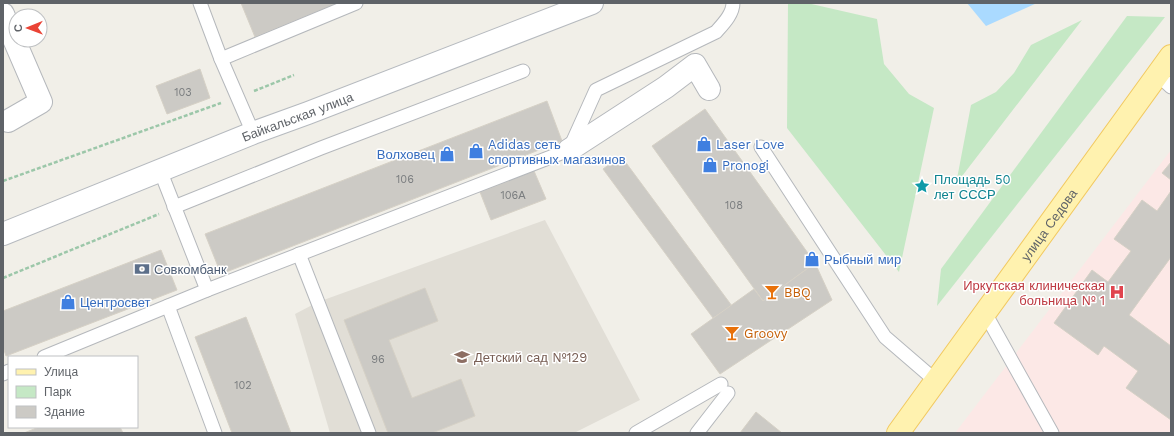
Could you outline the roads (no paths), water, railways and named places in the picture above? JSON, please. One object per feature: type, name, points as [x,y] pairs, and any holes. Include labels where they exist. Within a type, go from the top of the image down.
[{"type":"main road","name":"Байкальская улица","points":[[3,234],[253,133],[592,3]]},
{"type":"main road","points":[[3,14],[41,102],[5,116]]},
{"type":"main road","name":"улица Седова","points":[[898,433],[985,313],[1165,81],[1171,56]]},
{"type":"main road","points":[[569,150],[666,87],[695,65],[709,89]]},
{"type":"lane","points":[[200,3],[221,59],[253,133]]},
{"type":"lane","points":[[221,59],[356,3]]},
{"type":"lane","points":[[46,356],[207,290],[569,150],[596,90],[716,32],[726,21],[733,7],[733,3]]},
{"type":"lane","points":[[174,207],[329,145],[523,71]]},
{"type":"lane","points":[[761,146],[886,337],[936,381]]},
{"type":"lane","points":[[160,170],[207,290]]},
{"type":"lane","points":[[299,254],[369,433]]},
{"type":"lane","points":[[168,306],[215,433]]},
{"type":"lane","points":[[985,313],[1052,433]]},
{"type":"lane","points":[[636,433],[724,389],[697,433]]},
{"type":"water","points":[[967,3],[1037,3],[986,26]]},
{"type":"place","name":"Laser Love","points":[[704,144]]},
{"type":"place","name":"Adidas сеть спортивных магазинов","points":[[476,151]]},
{"type":"place","name":"Волховец","points":[[447,154]]},
{"type":"place","name":"Pronogi","points":[[710,165]]},
{"type":"place","name":"Площадь 50 лет СССР","points":[[922,186]]},
{"type":"place","name":"Рыбный мир","points":[[812,259]]},
{"type":"place","name":"Совкомбанк","points":[[142,269]]},
{"type":"place","name":"BBQ","points":[[772,292]]},
{"type":"place","name":"Иркутская клиническая больница № 1","points":[[1117,292]]},
{"type":"place","name":"Центросвет","points":[[68,302]]},
{"type":"place","name":"Groovy","points":[[732,333]]},
{"type":"place","name":"Детский сад №129","points":[[462,357]]}]
